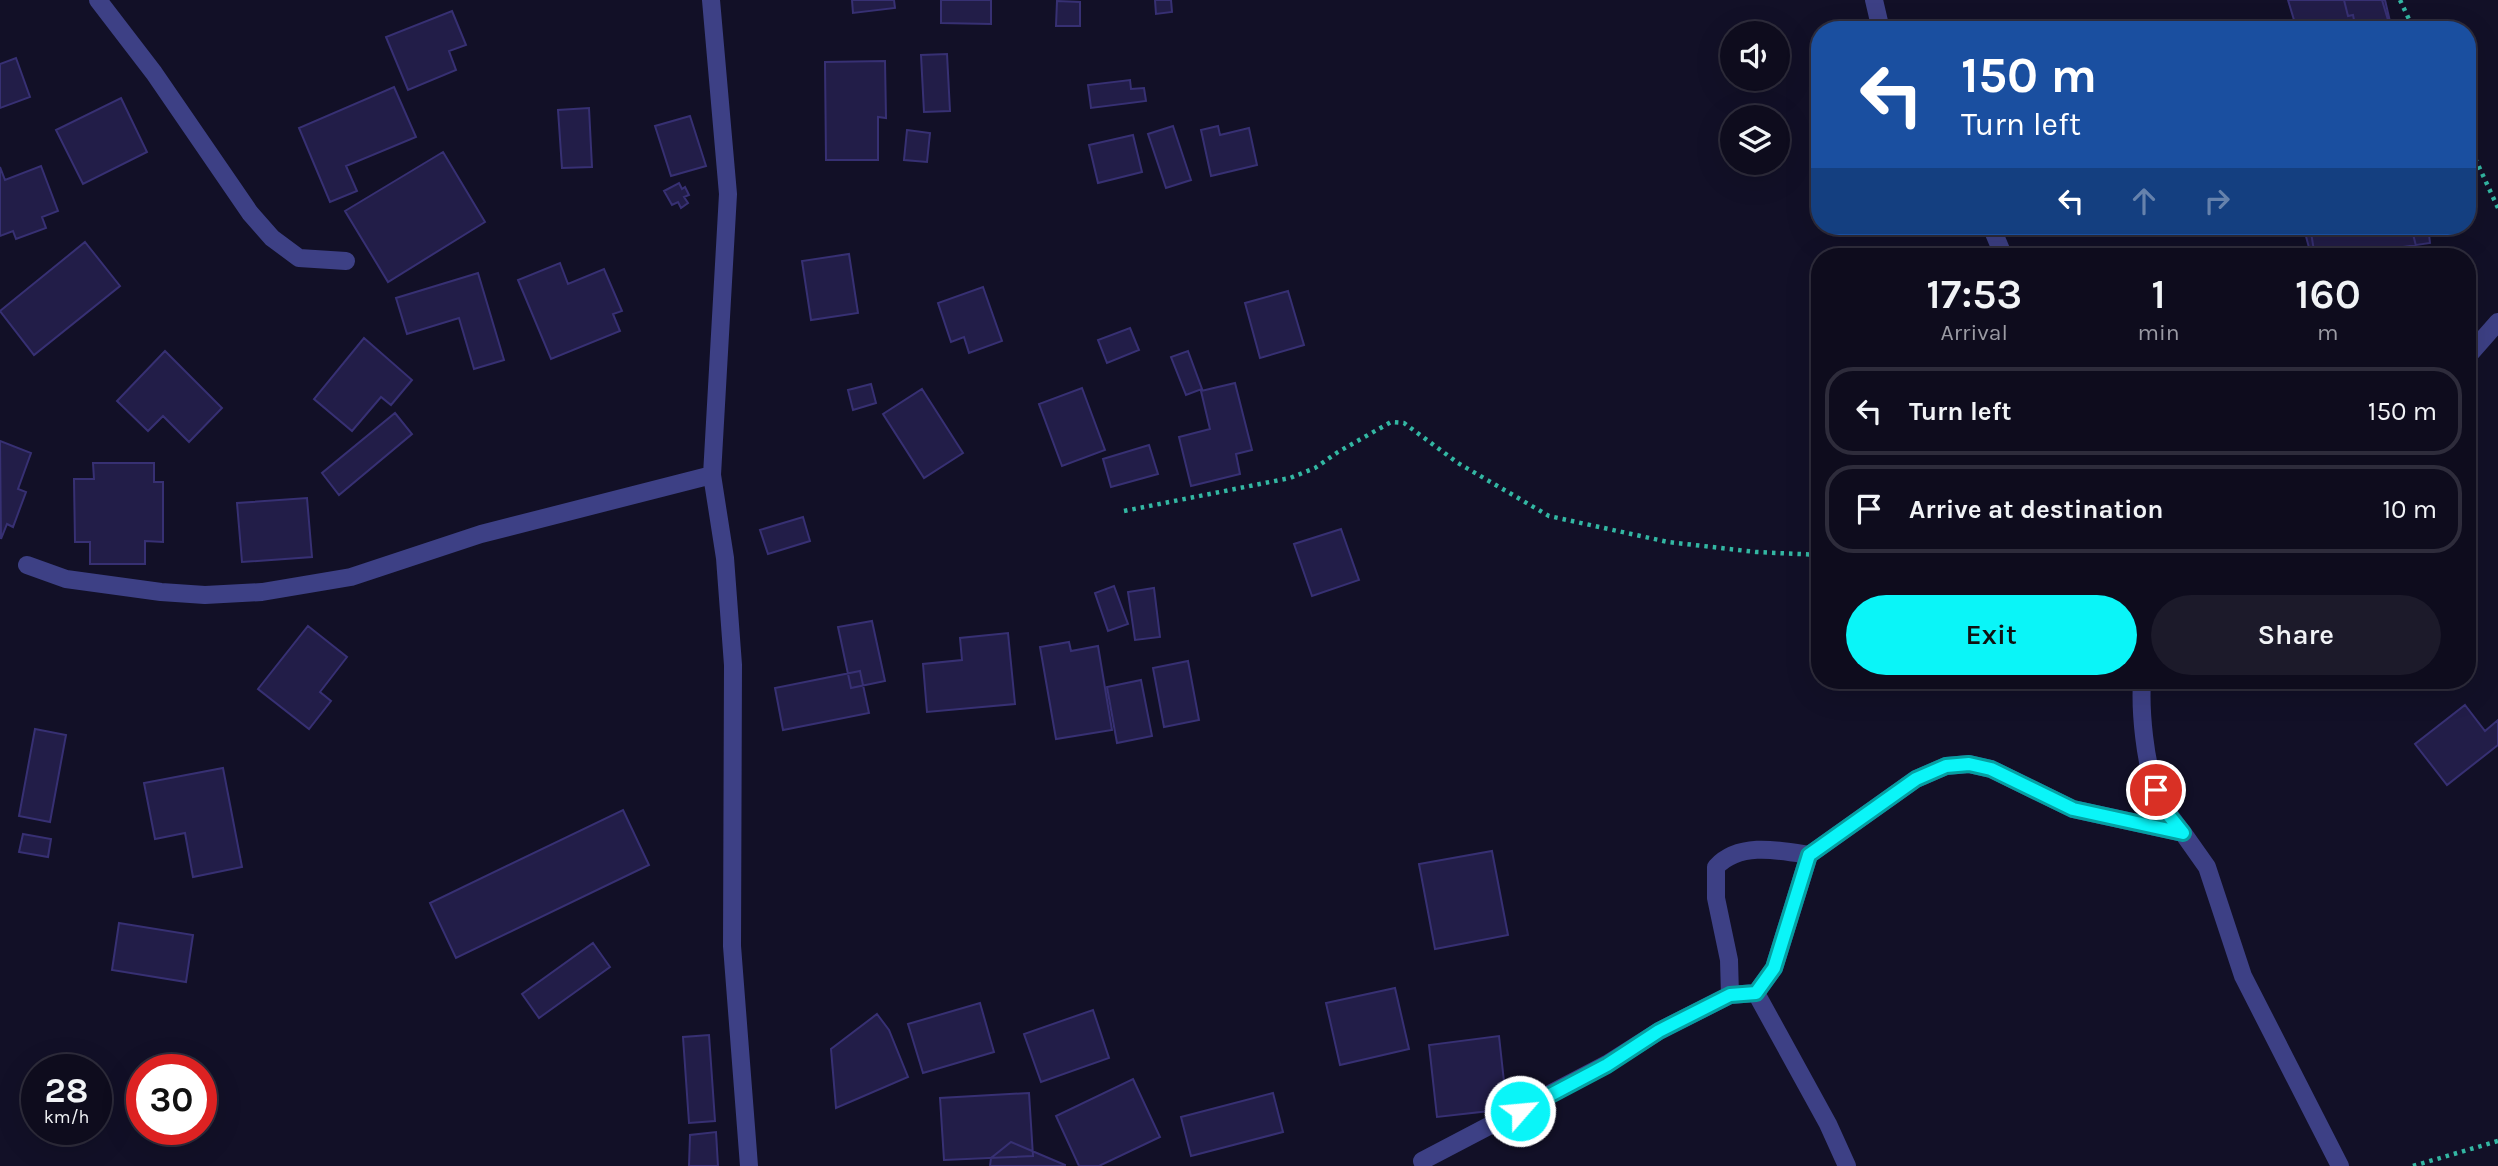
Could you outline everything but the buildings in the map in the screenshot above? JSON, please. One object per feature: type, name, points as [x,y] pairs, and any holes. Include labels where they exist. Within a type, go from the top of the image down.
[{"type":"street","points":[[98,0],[154,73],[250,213],[272,238],[299,258],[346,261]]},
{"type":"street","points":[[711,0],[729,194],[712,475],[725,558],[733,664],[732,946],[748,1166]]},
{"type":"street","points":[[1874,0],[1879,21]]},
{"type":"street","points":[[2476,347],[2498,322]]},
{"type":"street","points":[[27,565],[66,579],[161,592],[205,595],[262,592],[351,577],[481,534],[712,475]]},
{"type":"street","points":[[2142,689],[2142,715],[2156,790],[2167,813],[2207,867],[2243,976],[2340,1166]]},
{"type":"street","points":[[1422,1161],[1607,1065],[1659,1031],[1730,995],[1756,993],[1774,968],[1809,855],[1916,779],[1946,766],[1969,764],[1991,769],[2073,809],[2183,833]]},
{"type":"street","points":[[1730,995],[1728,960],[1716,898],[1716,867],[1726,857],[1746,851],[1780,851],[1809,855]]},
{"type":"street","points":[[1756,993],[1828,1124],[1847,1166]]},
{"type":"path","points":[[2400,0],[2410,21]]},
{"type":"path","points":[[2476,160],[2498,208]]},
{"type":"path","points":[[1124,511],[1290,478],[1315,468],[1391,422],[1404,423],[1458,463],[1549,516],[1668,542],[1756,552],[1811,555]]},
{"type":"path","points":[[2413,1166],[2498,1141]]},
{"type":"route","points":[[1520,1111],[1607,1065],[1659,1031],[1730,995],[1756,993],[1774,968],[1809,855],[1916,779],[1946,766],[1969,764],[1991,769],[2073,809],[2183,833],[2167,813],[2156,790]]}]
